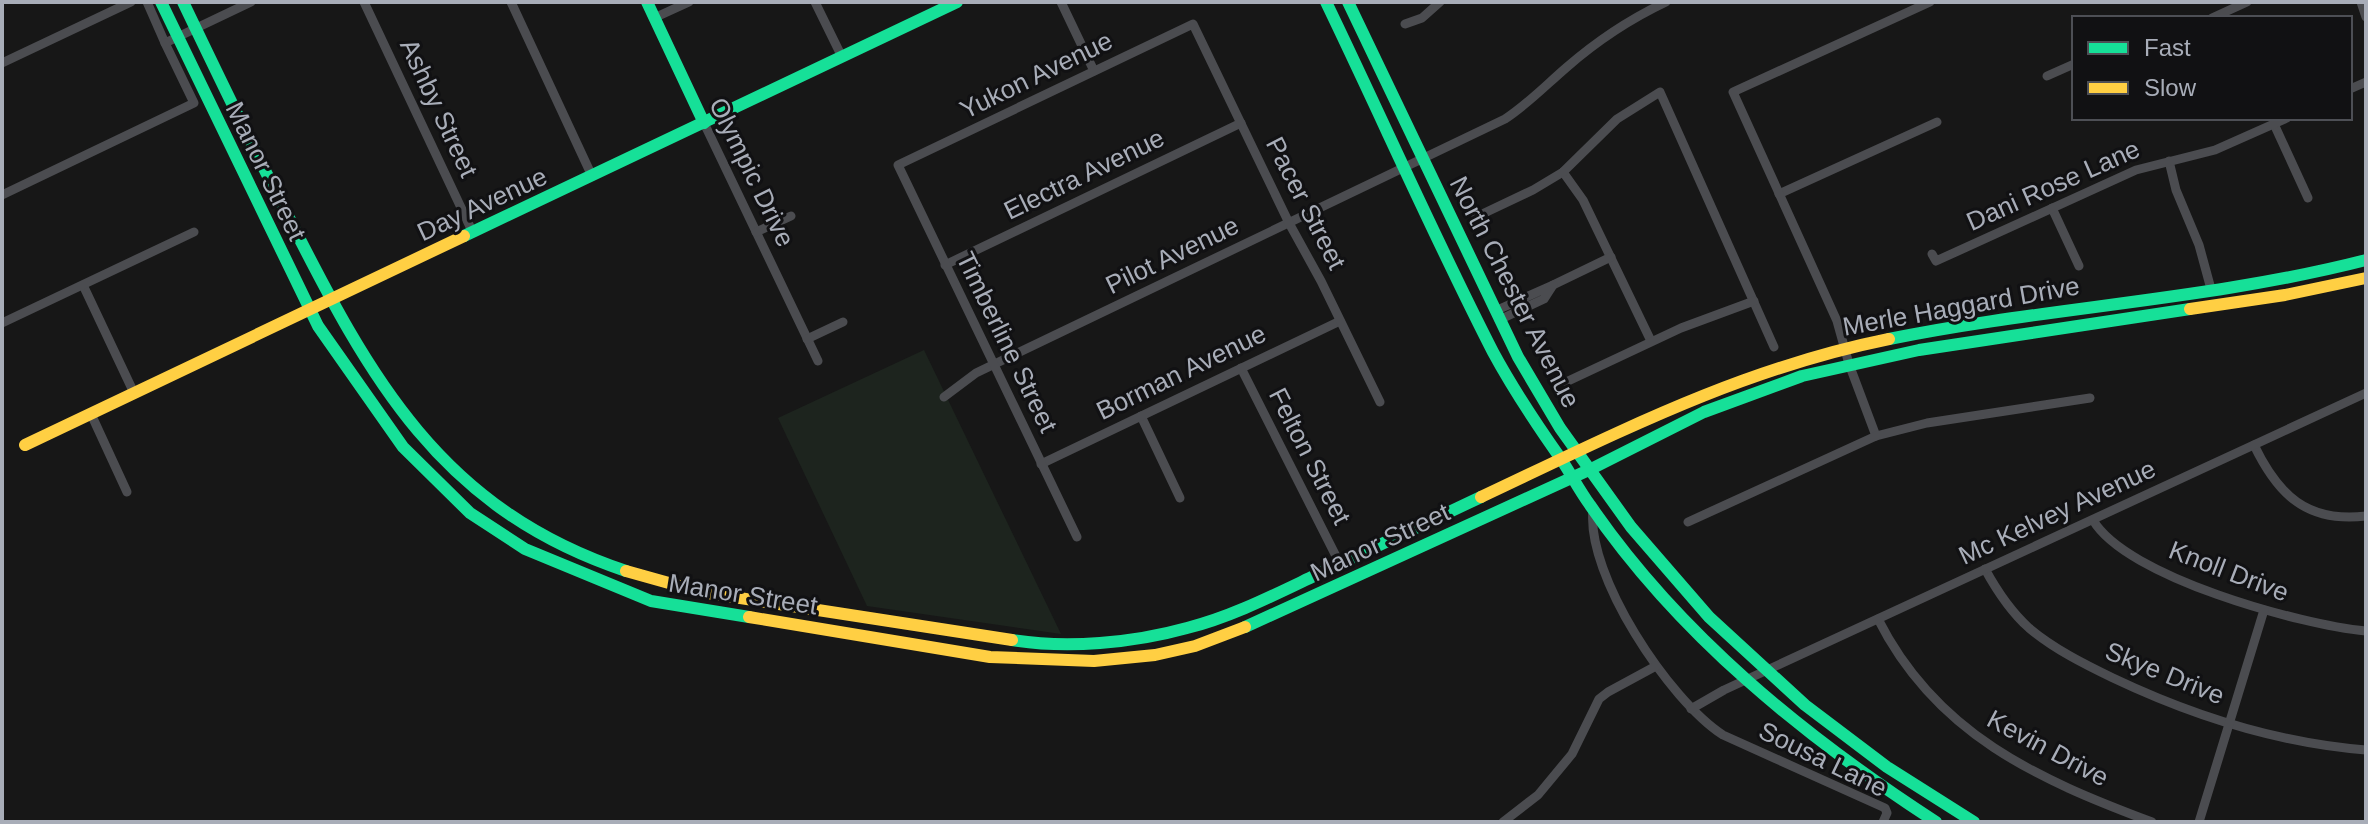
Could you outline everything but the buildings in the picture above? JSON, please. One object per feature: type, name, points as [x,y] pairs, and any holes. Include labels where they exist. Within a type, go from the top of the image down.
[{"type":"main road","name":"Manor Street","points":[[161,2],[171,40],[318,326],[381,418],[415,460],[470,513],[525,549],[651,601],[990,657],[1094,661],[1155,655],[1195,646],[1268,618],[1591,469]]},
{"type":"main road","name":"Manor Street","points":[[183,2],[330,300],[413,427],[485,498],[562,545],[611,567],[701,592],[992,638],[1047,644],[1145,637],[1189,628],[1261,601],[1579,452]]},
{"type":"main road","name":"Olympic Drive","points":[[647,2],[704,123]]},
{"type":"main road","name":"Day Avenue","points":[[25,445],[842,57],[940,6],[957,2]]},
{"type":"main road","name":"North Chester Avenue","points":[[1326,2],[1501,366],[1544,438],[1593,510],[1684,619],[1747,680],[1825,746],[1936,822]]},
{"type":"main road","name":"North Chester Avenue","points":[[1348,2],[1497,316],[1560,428],[1606,494],[1657,559],[1709,617],[1766,672],[1837,731],[1974,822]]},
{"type":"main road","name":"Merle Haggard Drive","points":[[1579,452],[1707,392],[1844,347],[1920,332],[2316,272],[2366,260]]},
{"type":"main road","name":"Merle Haggard Drive","points":[[1591,469],[1720,405],[1802,376],[1849,364],[1969,342],[2304,292],[2366,278]]},
{"type":"street","points":[[2,63],[131,2]]},
{"type":"street","points":[[2,195],[194,103],[171,40],[147,2]]},
{"type":"street","points":[[171,40],[251,2]]},
{"type":"street","name":"Ashby Street","points":[[364,2],[473,233]]},
{"type":"street","points":[[511,2],[592,176]]},
{"type":"street","points":[[654,18],[689,2]]},
{"type":"street","points":[[815,2],[842,57]]},
{"type":"street","points":[[1061,2],[1094,71]]},
{"type":"street","points":[[1405,24],[1422,18],[1440,2]]},
{"type":"street","name":"Pilot Avenue","points":[[944,397],[967,378],[993,364],[1505,119],[1588,49],[1666,2]]},
{"type":"street","points":[[1876,436],[1849,364],[1837,321],[1733,92],[1928,2]]},
{"type":"street","points":[[2216,16],[2247,2]]},
{"type":"street","points":[[2361,2],[2366,17]]},
{"type":"street","name":"Yukon Avenue","points":[[898,165],[1193,24]]},
{"type":"street","name":"Pacer Street","points":[[1193,24],[1380,402]]},
{"type":"street","points":[[2047,76],[2072,65]]},
{"type":"street","points":[[1476,217],[1563,172],[1617,119],[1660,92],[1774,347]]},
{"type":"street","name":"Dani Rose Lane","points":[[1932,254],[1936,261],[2136,170],[2215,150],[2283,120]]},
{"type":"street","points":[[1779,194],[1937,122]]},
{"type":"street","name":"Olympic Drive","points":[[704,123],[818,361]]},
{"type":"street","name":"Electra Avenue","points":[[945,265],[1241,123]]},
{"type":"street","points":[[2274,124],[2308,198]]},
{"type":"street","points":[[2169,161],[2211,289]]},
{"type":"street","name":"Timberline Street","points":[[898,165],[1077,537]]},
{"type":"street","points":[[1563,172],[1583,200],[1651,341]]},
{"type":"street","points":[[2052,208],[2079,266]]},
{"type":"street","points":[[756,232],[791,216]]},
{"type":"street","points":[[2,323],[194,232]]},
{"type":"street","points":[[1497,316],[1544,299],[1553,285],[1611,257]]},
{"type":"street","points":[[83,285],[134,393]]},
{"type":"street","points":[[1566,382],[1651,341],[1754,301]]},
{"type":"street","name":"Borman Avenue","points":[[1041,464],[1340,321]]},
{"type":"street","points":[[807,339],[843,322]]},
{"type":"street","name":"Felton Street","points":[[1241,368],[1340,564]]},
{"type":"street","name":"Mc Kelvey Avenue","points":[[1691,709],[1747,680],[2366,393]]},
{"type":"street","points":[[1688,522],[1876,436],[1927,423],[2090,398]]},
{"type":"street","points":[[91,414],[127,492]]},
{"type":"street","points":[[1141,416],[1180,498]]},
{"type":"street","points":[[2254,445],[2274,482],[2295,502],[2337,517],[2366,516]]},
{"type":"street","points":[[1593,510],[1591,527],[1599,558],[1642,646],[1691,709]]},
{"type":"street","name":"Knoll Drive","points":[[2093,520],[2113,544],[2206,589],[2264,610],[2325,626],[2366,631]]},
{"type":"street","name":"Skye Drive","points":[[1985,569],[2005,602],[2045,641],[2135,688],[2229,723],[2308,743],[2366,750]]},
{"type":"street","points":[[2199,822],[2264,610]]},
{"type":"street","name":"Kevin Drive","points":[[1878,619],[1917,682],[1969,732],[1991,747],[2072,789],[2152,822]]},
{"type":"street","points":[[1503,822],[1538,795],[1572,754],[1599,699],[1656,666]]},
{"type":"street","name":"Sousa Lane","points":[[1691,709],[1714,729],[1732,739],[1885,808],[1887,813],[1883,822]]},
{"type":"shaded area","points":[[924,350],[1061,634],[867,606],[778,418]]},
{"type":"traffic: fast","points":[[161,2],[318,326],[403,447],[470,513],[525,549],[651,601],[749,617]]},
{"type":"traffic: fast","points":[[183,2],[318,274],[382,383],[418,431],[459,474],[506,512],[561,545],[626,571]]},
{"type":"traffic: fast","points":[[647,2],[704,123]]},
{"type":"traffic: fast","points":[[464,236],[957,2]]},
{"type":"traffic: fast","points":[[1326,2],[1493,352],[1586,499],[1625,552],[1663,597],[1747,680],[1839,755],[1936,822]]},
{"type":"traffic: fast","points":[[1348,2],[1518,357],[1560,428],[1631,527],[1709,617],[1805,705],[1887,767],[1974,822]]},
{"type":"traffic: fast","points":[[1889,339],[2248,285],[2366,260]]},
{"type":"traffic: fast","points":[[1245,627],[1591,469],[1704,412],[1802,376],[1919,350],[2190,309]]},
{"type":"traffic: fast","points":[[1012,640],[1055,644],[1100,643],[1166,633],[1203,623],[1268,598],[1481,497]]},
{"type":"traffic: slow","points":[[25,445],[464,236]]},
{"type":"traffic: slow","points":[[2190,309],[2285,295],[2366,278]]},
{"type":"traffic: slow","points":[[1481,497],[1730,385],[1782,367],[1889,339]]},
{"type":"traffic: slow","points":[[626,571],[701,592],[1012,640]]},
{"type":"traffic: slow","points":[[749,617],[990,657],[1094,661],[1155,655],[1195,646],[1245,627]]}]
